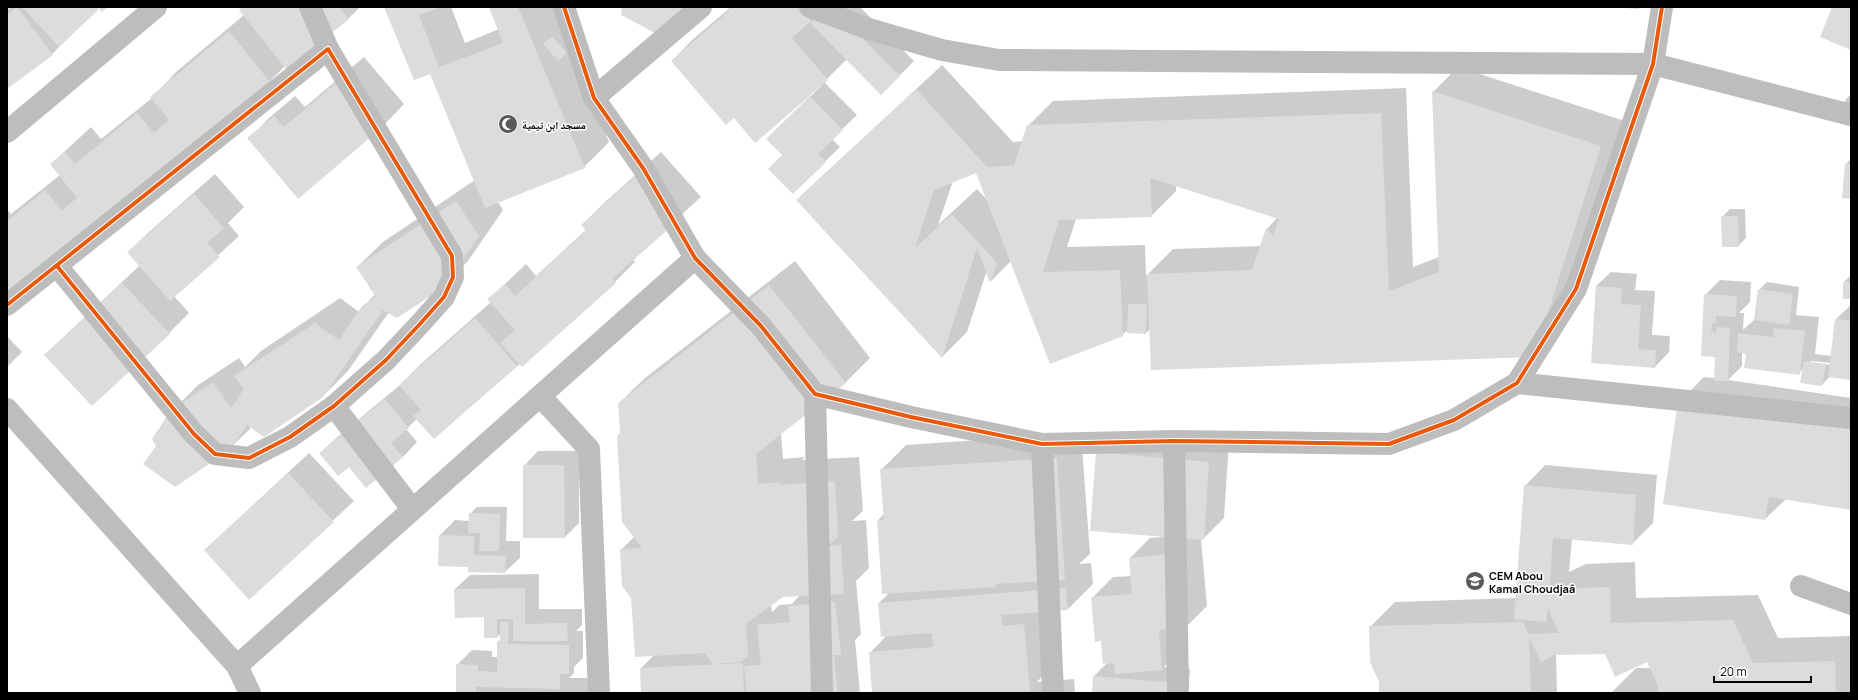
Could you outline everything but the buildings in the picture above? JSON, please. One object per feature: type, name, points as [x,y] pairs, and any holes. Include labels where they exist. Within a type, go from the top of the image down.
[{"type":"street","points":[[7,132],[156,7]]},
{"type":"street","points":[[57,266],[194,434],[215,454],[248,458],[290,437],[334,406],[386,360],[444,297],[453,277],[452,256],[328,49],[310,7]]},
{"type":"street","points":[[564,7],[594,98],[643,168],[695,258],[761,326],[815,394],[822,693]]},
{"type":"street","points":[[594,98],[701,7]]},
{"type":"street","points":[[810,7],[869,29],[942,50],[999,60],[1654,64],[1851,115]]},
{"type":"street","points":[[815,394],[911,417],[1042,444],[1174,442],[1389,444],[1454,420],[1517,383],[1576,289],[1654,64],[1662,7]]},
{"type":"street","points":[[7,305],[328,49]]},
{"type":"street","points":[[236,666],[695,258]]},
{"type":"street","points":[[1517,383],[1851,418]]},
{"type":"street","points":[[540,396],[589,449],[599,693]]},
{"type":"street","points":[[334,406],[412,508]]},
{"type":"street","points":[[7,409],[236,666],[250,693]]},
{"type":"street","points":[[1174,442],[1178,693]]},
{"type":"street","points":[[1042,444],[1053,693]]},
{"type":"street","points":[[1801,586],[1851,604]]},
{"type":"cycle path","points":[[564,7],[594,98],[643,168],[695,258],[761,326],[815,394],[911,417],[1042,444],[1174,441],[1389,444],[1454,420],[1517,383],[1576,289],[1653,64],[1662,7]]},
{"type":"cycle path","points":[[7,305],[328,49],[452,256],[453,277],[444,297],[386,360],[334,406],[290,437],[249,458],[215,454],[194,434],[57,266]]},
{"type":"place","name":"مسجد ابن تيمية","points":[[508,124]]},
{"type":"place","name":"CEM Abou Kamal Choudjaâ","points":[[1475,581]]}]
